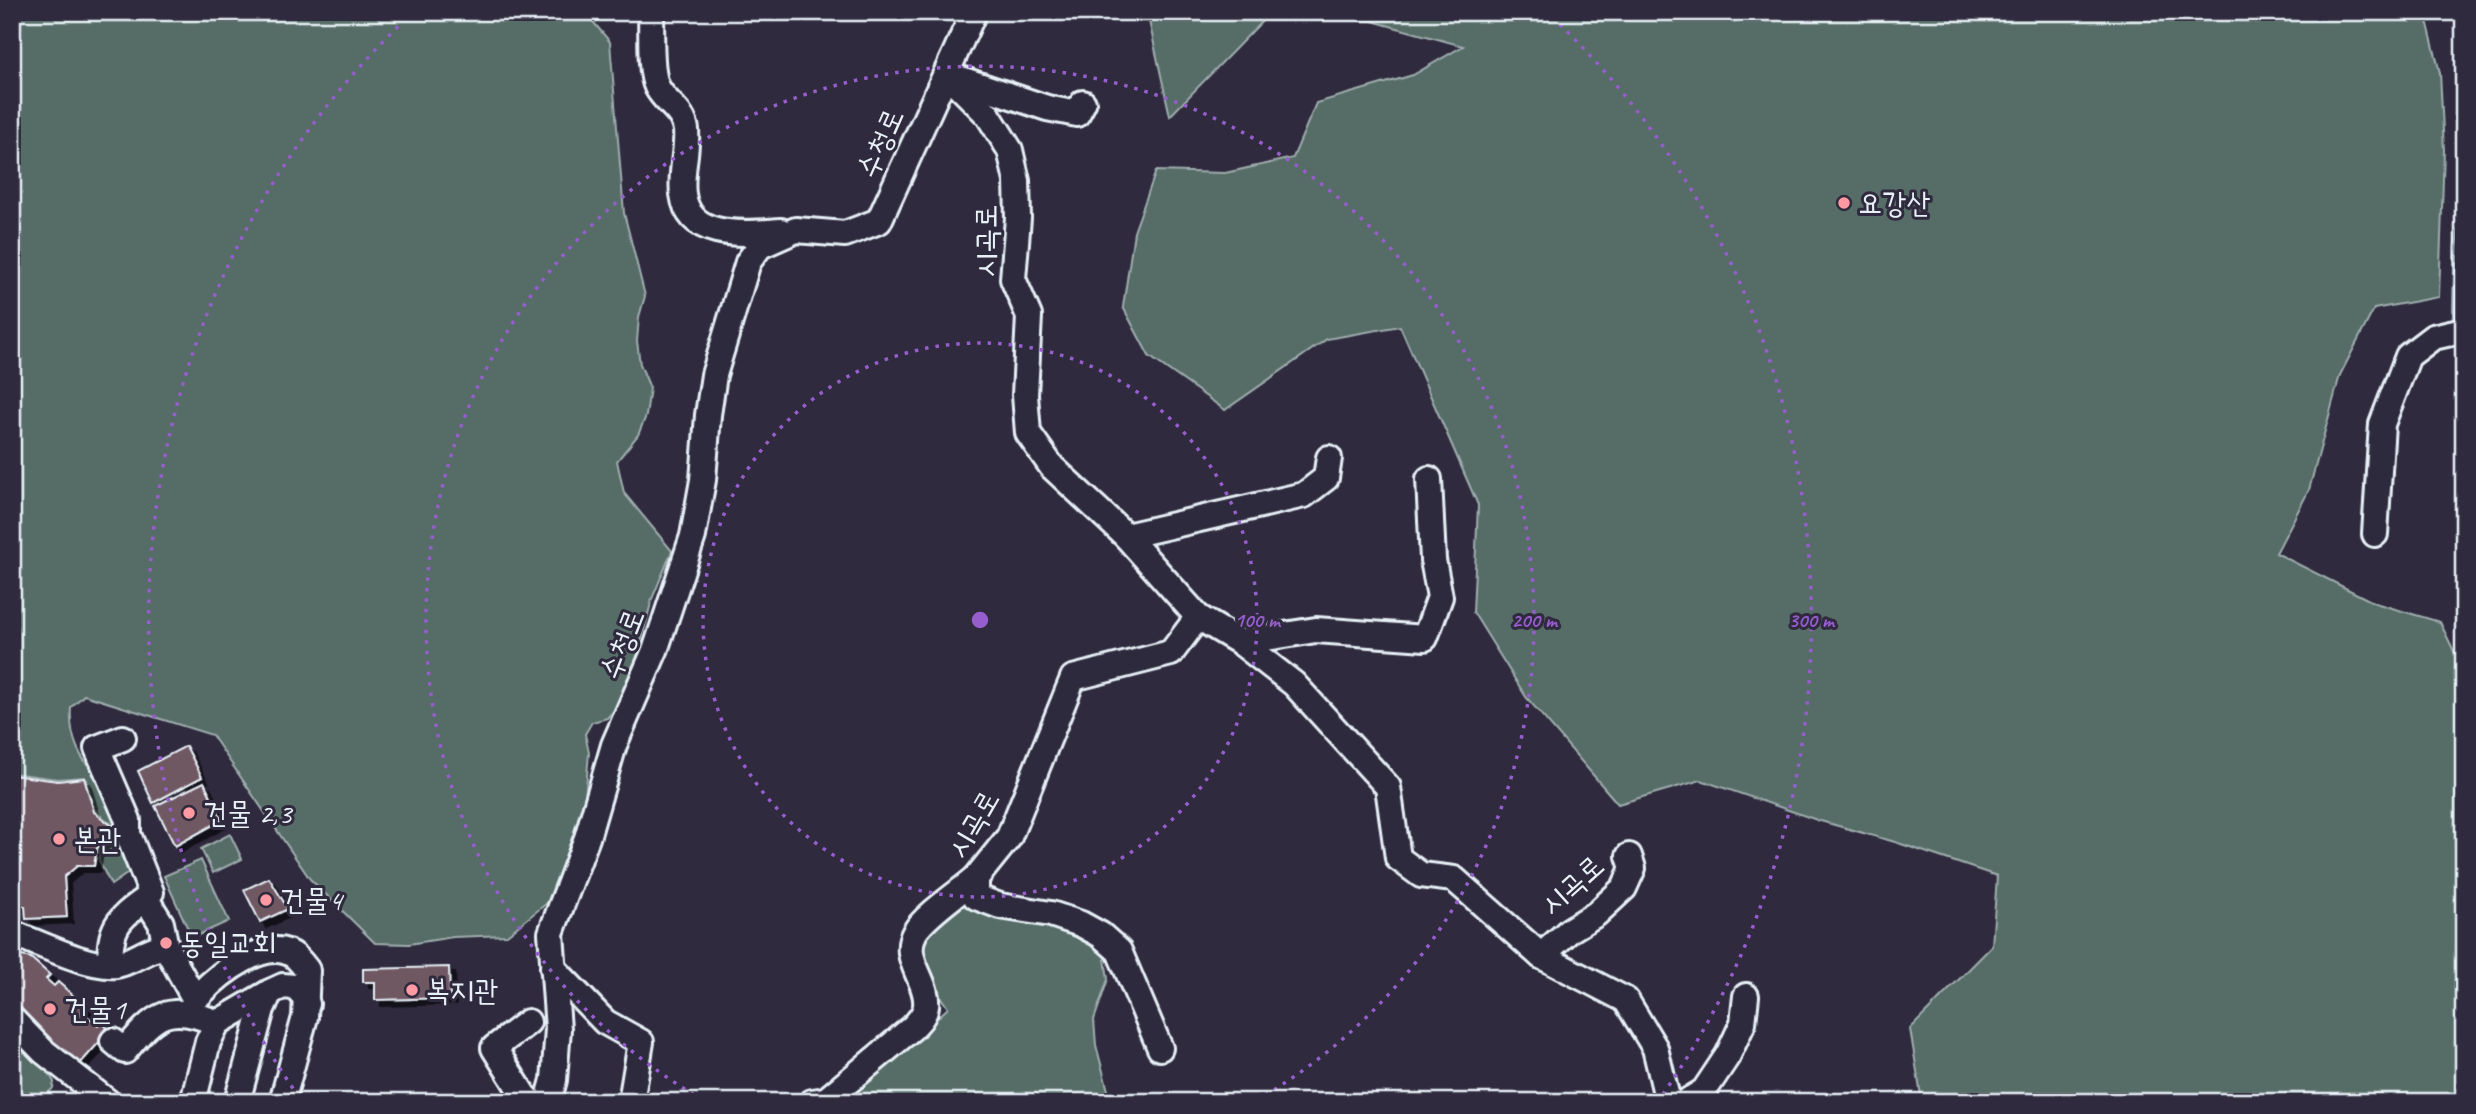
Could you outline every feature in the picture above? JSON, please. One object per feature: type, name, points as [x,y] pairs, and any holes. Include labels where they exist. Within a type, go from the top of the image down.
[{"type":"street","name":"수청로","points":[[651,12],[656,85],[667,103],[681,115],[686,131],[682,196],[691,216],[708,228],[732,233],[796,230],[845,234],[879,222],[948,75],[974,12]]},
{"type":"street","points":[[948,75],[1047,108],[1077,114],[1083,103]]},
{"type":"street","name":"시곡로","points":[[948,75],[988,115],[1010,150],[1017,181],[1018,218],[1013,279],[1029,316],[1025,395],[1028,433],[1052,467],[1126,536],[1198,617],[1240,642],[1294,684],[1388,786],[1398,858],[1421,875],[1454,879],[1541,956],[1626,1000],[1655,1048],[1668,1102]]},
{"type":"street","name":"수청로","points":[[548,1102],[554,1080],[558,1029],[551,933],[587,838],[614,745],[656,648],[693,536],[703,480],[714,375],[748,262],[760,246],[796,230]]},
{"type":"street","points":[[2375,534],[2382,424],[2408,356],[2433,337],[2462,330]]},
{"type":"street","points":[[1126,536],[1304,495],[1326,478],[1329,458]]},
{"type":"street","points":[[1240,642],[1316,630],[1425,638],[1440,597],[1433,560],[1429,479]]},
{"type":"street","name":"시곡로","points":[[1160,1048],[1119,951],[1101,935],[1081,924],[1051,914],[1000,906],[976,897],[976,878],[1009,837],[1073,678],[1171,653],[1198,617]]},
{"type":"street","points":[[110,965],[110,949],[118,920],[146,899],[151,892],[128,834],[128,820],[97,748],[123,738]]},
{"type":"street","name":"시곡로","points":[[1541,956],[1624,888],[1633,868],[1629,856]]},
{"type":"street","points":[[812,1102],[826,1100],[912,1028],[922,1016],[926,1006],[925,991],[912,959],[911,945],[915,933],[925,921],[976,878]]},
{"type":"street","points":[[146,899],[160,923],[166,947],[193,996],[199,995],[237,963],[271,949],[295,956],[307,970],[307,1004],[282,1102]]},
{"type":"street","points":[[12,933],[100,965],[119,965],[161,946],[166,947]]},
{"type":"street","points":[[553,968],[605,1022],[640,1042],[631,1102]]},
{"type":"street","points":[[193,1102],[208,1042],[217,1023],[283,986],[294,987],[303,994],[307,1004]]},
{"type":"street","points":[[237,1102],[262,1009],[270,992]]},
{"type":"street","points":[[1686,1102],[1704,1091],[1728,1055],[1744,1023],[1746,996]]},
{"type":"street","points":[[113,1041],[125,1051],[144,1028],[161,1015],[183,1013],[217,1023]]},
{"type":"street","points":[[12,1019],[43,1051],[108,1102]]},
{"type":"street","points":[[528,1023],[494,1048],[530,1102]]},
{"type":"green space","points":[[12,12],[585,12],[610,42],[624,213],[645,296],[639,317],[637,341],[640,364],[650,388],[646,416],[638,435],[617,461],[624,493],[672,551],[652,599],[623,701],[607,718],[592,722],[585,734],[589,753],[585,798],[565,861],[547,903],[507,935],[453,937],[409,944],[375,943],[310,879],[212,735],[84,695],[71,707],[77,748],[88,766],[104,780],[131,871],[111,885],[99,861],[99,849],[118,829],[95,811],[85,777],[57,779],[12,773]]},
{"type":"green space","points":[[1147,12],[1271,12],[1170,116]]},
{"type":"green space","points":[[1272,12],[2425,12],[2440,73],[2444,150],[2439,297],[2374,309],[2340,375],[2309,490],[2276,553],[2375,603],[2440,622],[2464,672],[2464,1102],[1922,1102],[1910,1029],[1992,946],[1997,876],[1895,842],[1817,820],[1701,780],[1618,804],[1526,697],[1473,612],[1478,505],[1400,326],[1327,339],[1225,410],[1149,356],[1123,307],[1134,232],[1156,171],[1225,173],[1293,158],[1316,103],[1413,75],[1463,46],[1372,21]]},
{"type":"green space","points":[[230,834],[242,859],[213,873],[201,849]]},
{"type":"green space","points":[[201,860],[229,921],[192,938],[164,876]]},
{"type":"green space","points":[[966,902],[1079,931],[1104,952],[1108,979],[1094,1020],[1096,1045],[1111,1102],[839,1102],[857,1091],[948,1008],[928,978],[920,957],[925,930]]},
{"type":"green space","points":[[12,1035],[47,1070],[54,1082],[53,1088],[40,1102],[12,1102]]},
{"type":"building","name":"건물 2,3","points":[[186,746],[202,777],[153,803],[138,771]]},
{"type":"building","name":"본관","points":[[12,775],[58,781],[84,778],[94,812],[116,829],[97,848],[94,866],[77,866],[64,877],[67,917],[26,919],[25,906],[12,906]]},
{"type":"building","name":"건물 2,3","points":[[204,782],[222,820],[175,846],[155,806]]},
{"type":"building","name":"건물4","points":[[269,878],[288,909],[260,922],[244,890]]},
{"type":"building","name":"건물1","points":[[12,954],[31,958],[50,975],[46,979],[54,986],[58,982],[86,1007],[82,1012],[98,1025],[101,1022],[110,1030],[78,1066],[12,1007]]},
{"type":"building","name":"복지관","points":[[449,967],[450,998],[375,1000],[375,982],[363,982],[363,969]]},
{"type":"waterway","points":[[2454,326],[2456,247],[2464,204]]},
{"type":"waterway","points":[[2456,339],[2463,434]]},
{"type":"place","name":"요강산","points":[[1844,203]]},
{"type":"place","name":"건물 2,3","points":[[189,813]]},
{"type":"place","name":"본관","points":[[59,839]]},
{"type":"place","name":"건물4","points":[[266,900]]},
{"type":"place","name":"동일교회","points":[[166,943]]},
{"type":"place","name":"복지관","points":[[412,990]]},
{"type":"place","name":"건물1","points":[[50,1009]]}]
